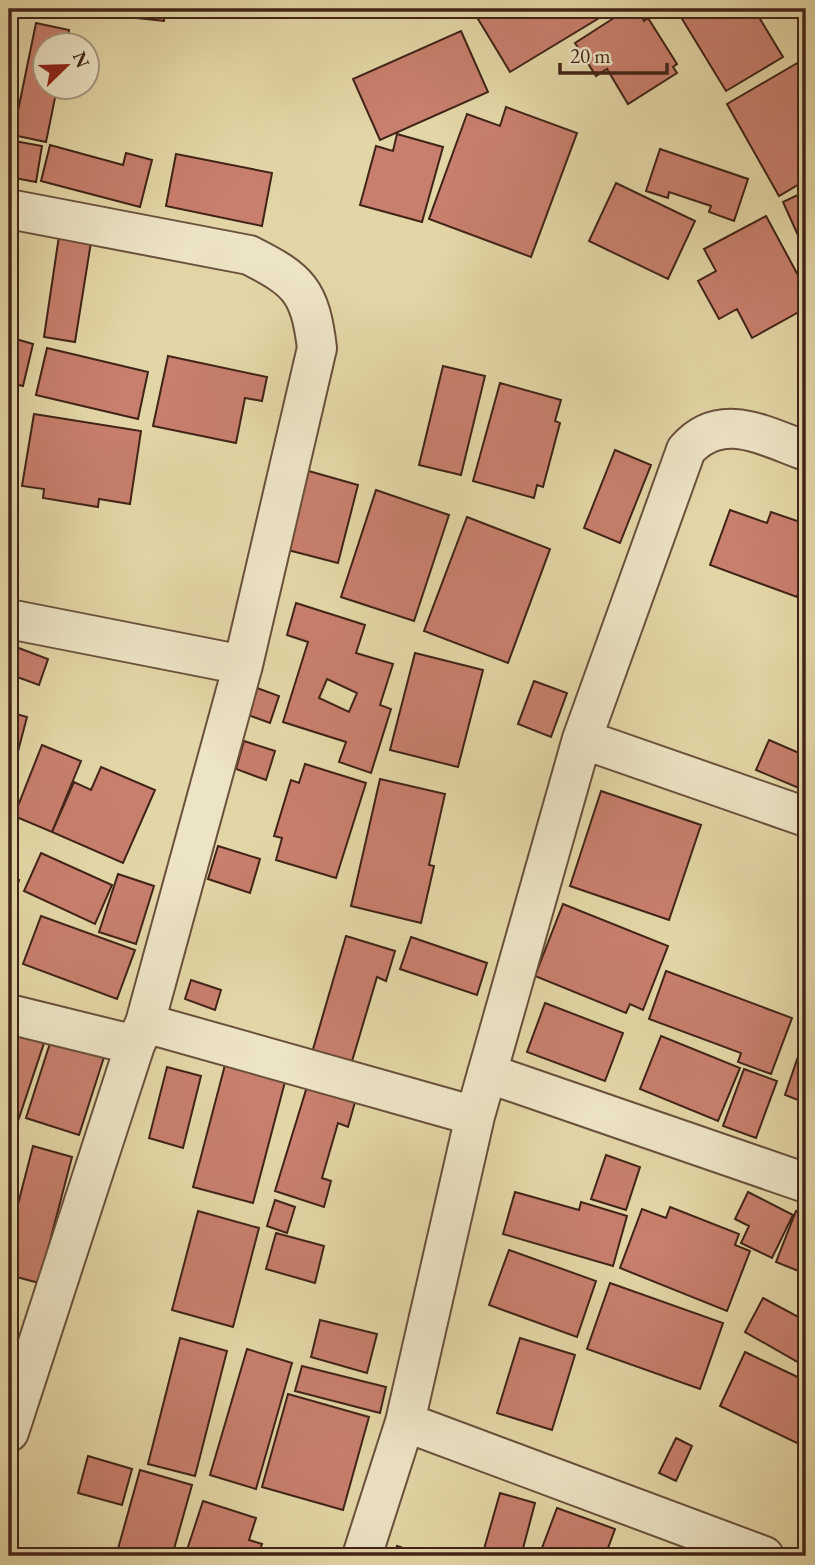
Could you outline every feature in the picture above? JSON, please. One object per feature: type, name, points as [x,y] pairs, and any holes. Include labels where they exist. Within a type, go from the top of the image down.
[{"type":"street","points":[[9,209],[249,255],[285,273],[301,289],[313,316],[317,348],[243,664],[140,1034],[12,1412]]},
{"type":"street","points":[[362,1556],[405,1422],[475,1116],[583,739],[686,450],[698,436],[718,428],[743,429],[806,451]]},
{"type":"street","points":[[9,620],[243,664]]},
{"type":"street","points":[[583,739],[806,817]]},
{"type":"street","points":[[9,1014],[140,1034],[475,1116]]},
{"type":"street","points":[[487,1073],[806,1183]]},
{"type":"street","points":[[405,1422],[764,1556]]},
{"type":"building","points":[[110,9],[165,9],[164,21],[109,15]]},
{"type":"building","points":[[472,9],[614,9],[510,72]]},
{"type":"building","points":[[628,9],[637,9],[644,21],[648,18],[677,64],[673,67],[677,73],[628,104],[607,69],[596,76],[575,43]]},
{"type":"building","points":[[676,9],[754,9],[783,57],[726,91]]},
{"type":"building","points":[[36,23],[69,30],[69,32],[34,32]]},
{"type":"building","points":[[461,31],[488,92],[380,140],[353,79]]},
{"type":"building","points":[[32,42],[32,102],[54,102],[46,142],[13,135]]},
{"type":"building","points":[[806,58],[806,180],[779,196],[727,104]]},
{"type":"building","points":[[506,107],[577,133],[531,257],[429,219],[467,114],[500,126]]},
{"type":"building","points":[[397,134],[443,147],[422,222],[360,205],[376,146],[393,151]]},
{"type":"building","points":[[9,140],[42,146],[36,182],[9,177]]},
{"type":"building","points":[[50,145],[123,165],[126,153],[152,160],[140,207],[41,181]]},
{"type":"building","points":[[660,149],[748,179],[734,221],[709,212],[711,206],[669,192],[668,198],[646,191]]},
{"type":"building","points":[[176,154],[272,173],[262,226],[166,206]]},
{"type":"building","points":[[616,183],[695,221],[668,279],[589,241]]},
{"type":"building","points":[[806,191],[806,253],[783,202]]},
{"type":"building","points":[[766,216],[806,290],[806,308],[752,338],[737,309],[719,319],[698,281],[716,271],[704,249]]},
{"type":"building","points":[[59,236],[91,242],[75,342],[44,337]]},
{"type":"building","points":[[9,337],[33,344],[23,386],[9,383]]},
{"type":"building","points":[[47,348],[148,372],[138,419],[36,395]]},
{"type":"building","points":[[168,356],[267,377],[262,401],[245,398],[236,443],[153,426]]},
{"type":"building","points":[[443,366],[485,376],[461,475],[419,465]]},
{"type":"building","points":[[500,383],[561,400],[555,421],[560,423],[543,487],[537,485],[534,498],[473,481]]},
{"type":"building","points":[[34,414],[141,431],[130,504],[99,499],[98,507],[43,498],[44,489],[22,486]]},
{"type":"building","points":[[615,450],[651,465],[620,543],[584,528]]},
{"type":"building","points":[[305,470],[358,485],[338,563],[284,549]]},
{"type":"building","points":[[376,490],[449,515],[414,621],[341,597]]},
{"type":"building","points":[[730,510],[767,523],[771,512],[806,524],[806,570],[797,597],[710,565]]},
{"type":"building","points":[[467,517],[550,549],[508,663],[424,631]]},
{"type":"building","points":[[296,603],[365,625],[356,653],[393,664],[380,705],[391,709],[371,773],[339,762],[346,742],[283,722],[308,642],[287,635]],"holes":[[[327,679],[357,693],[349,712],[319,698]]]},
{"type":"building","points":[[806,641],[806,662],[798,658]]},
{"type":"building","points":[[16,647],[48,659],[39,685],[9,674]]},
{"type":"building","points":[[415,653],[483,670],[458,767],[390,750]]},
{"type":"building","points":[[534,681],[567,693],[551,737],[518,724]]},
{"type":"building","points":[[249,685],[279,696],[270,723],[240,712]]},
{"type":"building","points":[[9,712],[27,717],[11,778],[9,777]]},
{"type":"building","points":[[769,740],[806,756],[806,791],[756,770]]},
{"type":"building","points":[[244,741],[275,751],[266,780],[236,769]]},
{"type":"building","points":[[42,745],[81,761],[52,832],[14,816]]},
{"type":"building","points":[[305,764],[366,783],[336,878],[276,860],[282,838],[274,836],[291,780],[299,783]]},
{"type":"building","points":[[101,767],[155,790],[123,863],[52,832],[74,782],[91,790]]},
{"type":"building","points":[[380,779],[445,794],[429,865],[434,866],[421,923],[351,906]]},
{"type":"building","points":[[601,791],[701,825],[669,920],[570,886]]},
{"type":"building","points":[[218,846],[260,859],[250,893],[208,879]]},
{"type":"building","points":[[41,853],[112,885],[95,924],[24,891]]},
{"type":"building","points":[[118,874],[154,886],[136,944],[99,932]]},
{"type":"building","points":[[9,877],[19,880],[9,916]]},
{"type":"building","points":[[563,904],[668,946],[643,1010],[630,1004],[626,1013],[535,976]]},
{"type":"building","points":[[41,916],[135,950],[117,999],[23,964]]},
{"type":"building","points":[[346,936],[395,951],[386,981],[377,977],[350,1068],[311,1056]]},
{"type":"building","points":[[411,937],[487,963],[477,995],[400,969]]},
{"type":"building","points":[[666,971],[792,1018],[771,1074],[738,1062],[741,1053],[649,1019]]},
{"type":"building","points":[[191,980],[221,990],[215,1010],[185,999]]},
{"type":"building","points":[[545,1003],[623,1033],[605,1081],[527,1052]]},
{"type":"building","points":[[9,1031],[44,1043],[12,1139],[9,1138]]},
{"type":"building","points":[[806,1033],[806,1103],[785,1095]]},
{"type":"building","points":[[661,1036],[740,1068],[718,1121],[640,1089]]},
{"type":"building","points":[[52,1037],[105,1054],[79,1135],[26,1118]]},
{"type":"building","points":[[226,1061],[286,1078],[253,1203],[193,1187]]},
{"type":"building","points":[[167,1067],[201,1076],[183,1148],[149,1138]]},
{"type":"building","points":[[744,1069],[777,1081],[756,1138],[723,1126]]},
{"type":"building","points":[[309,1080],[357,1095],[348,1127],[338,1123],[322,1178],[331,1181],[324,1207],[275,1191]]},
{"type":"building","points":[[33,1146],[72,1157],[39,1283],[9,1275],[9,1239]]},
{"type":"building","points":[[606,1155],[640,1167],[626,1210],[591,1199]]},
{"type":"building","points":[[515,1192],[579,1210],[581,1202],[627,1216],[613,1266],[503,1234]]},
{"type":"building","points":[[748,1192],[793,1215],[772,1258],[741,1243],[749,1226],[735,1219]]},
{"type":"building","points":[[275,1200],[295,1207],[287,1233],[267,1226]]},
{"type":"building","points":[[670,1207],[739,1234],[735,1245],[750,1251],[727,1311],[620,1268],[642,1209],[666,1218]]},
{"type":"building","points":[[198,1211],[259,1228],[233,1327],[172,1310]]},
{"type":"building","points":[[796,1211],[806,1215],[806,1274],[776,1262]]},
{"type":"building","points":[[276,1233],[324,1246],[315,1283],[266,1269]]},
{"type":"building","points":[[509,1250],[596,1281],[577,1337],[489,1305]]},
{"type":"building","points":[[610,1283],[723,1323],[700,1389],[587,1349]]},
{"type":"building","points":[[763,1298],[806,1321],[806,1359],[803,1365],[745,1332]]},
{"type":"building","points":[[320,1320],[377,1334],[367,1373],[311,1357]]},
{"type":"building","points":[[180,1338],[227,1351],[195,1476],[148,1464]]},
{"type":"building","points":[[520,1338],[575,1355],[552,1430],[497,1413]]},
{"type":"building","points":[[247,1349],[292,1363],[256,1489],[210,1475]]},
{"type":"building","points":[[745,1352],[806,1381],[806,1436],[801,1445],[720,1406]]},
{"type":"building","points":[[302,1366],[386,1387],[380,1413],[295,1391]]},
{"type":"building","points":[[288,1394],[369,1417],[343,1510],[262,1487]]},
{"type":"building","points":[[676,1438],[692,1446],[676,1481],[659,1473]]},
{"type":"building","points":[[88,1456],[132,1469],[122,1505],[78,1493]]},
{"type":"building","points":[[140,1470],[192,1485],[172,1556],[116,1556]]},
{"type":"building","points":[[500,1493],[535,1503],[521,1556],[482,1556]]},
{"type":"building","points":[[203,1501],[256,1518],[249,1540],[262,1544],[258,1556],[185,1556]]},
{"type":"building","points":[[557,1508],[615,1529],[605,1556],[539,1556]]},
{"type":"building","points":[[397,1546],[427,1556],[394,1556]]}]
